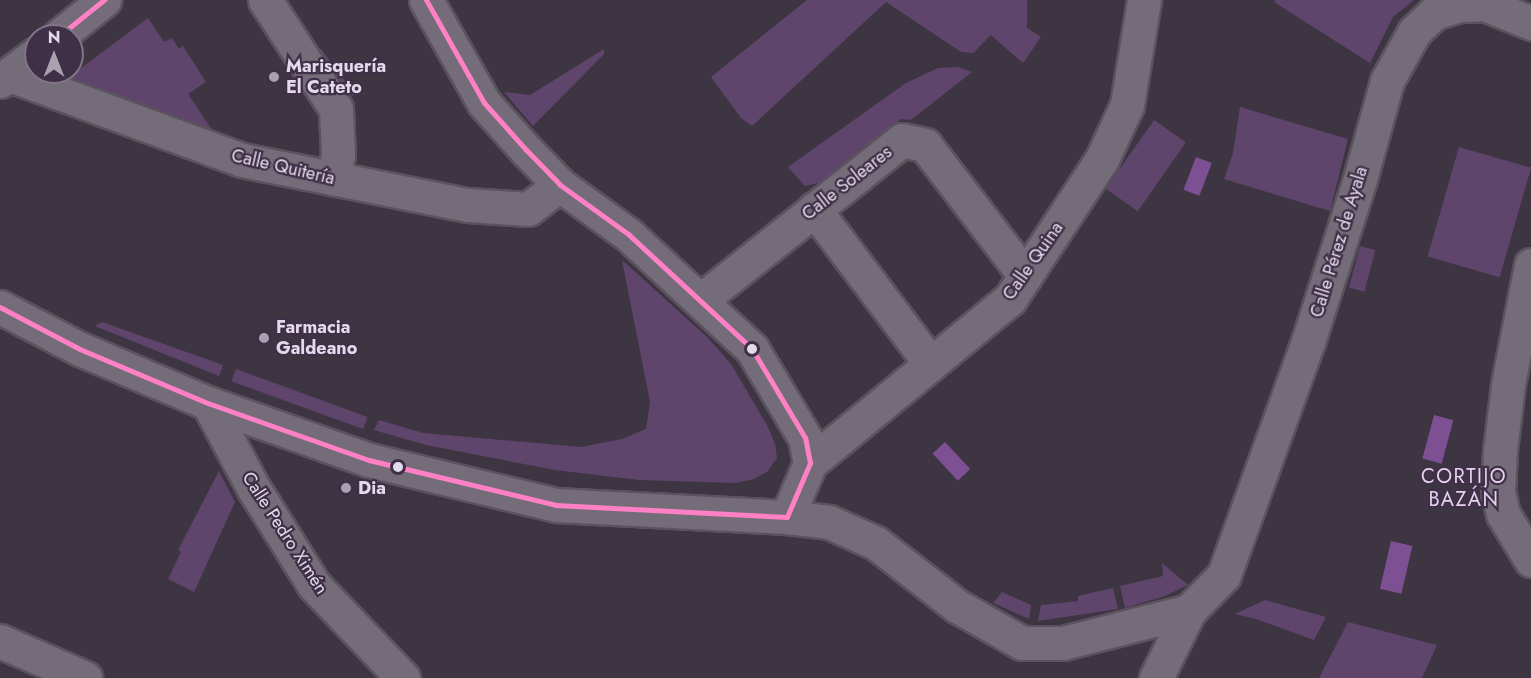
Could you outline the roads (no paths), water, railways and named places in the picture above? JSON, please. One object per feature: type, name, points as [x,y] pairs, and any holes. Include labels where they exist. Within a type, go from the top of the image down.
[{"type":"street","points":[[74,24],[104,0]]},
{"type":"street","points":[[265,0],[336,109],[338,155],[333,178]]},
{"type":"street","points":[[426,0],[484,103],[560,185],[629,235],[752,349],[805,438],[810,464]]},
{"type":"street","name":"Calle Quina","points":[[787,517],[810,464],[1010,298],[1102,159],[1127,105],[1144,0]]},
{"type":"street","name":"Calle Pérez de Ayala","points":[[1189,611],[1224,575],[1308,342],[1360,179],[1387,81],[1414,32],[1434,14],[1461,5],[1484,4],[1531,22]]},
{"type":"street","points":[[5,78],[24,63]]},
{"type":"street","name":"Calle Quitería","points":[[5,78],[242,160],[468,205],[528,209],[560,185]]},
{"type":"street","name":"Calle Soleares","points":[[701,300],[902,140],[925,145],[1025,276]]},
{"type":"street","points":[[814,209],[931,364]]},
{"type":"street","points":[[1531,265],[1508,385],[1500,450],[1498,492],[1503,514],[1531,560]]},
{"type":"street","points":[[0,307],[80,349],[208,403],[369,460],[556,505],[787,517],[829,522],[876,543],[957,606],[1022,643],[1063,643],[1189,611]]},
{"type":"street","name":"Calle Pedro Ximén","points":[[208,403],[254,489],[314,585],[403,678]]},
{"type":"street","points":[[1500,450],[1531,417]]},
{"type":"street","points":[[1156,678],[1189,611]]},
{"type":"street","points":[[0,641],[85,678]]},
{"type":"place","name":"Marisquería El Cateto","points":[[274,77]]},
{"type":"place","name":"Farmacia Galdeano","points":[[264,338]]},
{"type":"place","name":"Dia","points":[[346,488]]},
{"type":"district","name":"CORTIJO BAZÁN","points":[[1464,488]]}]
